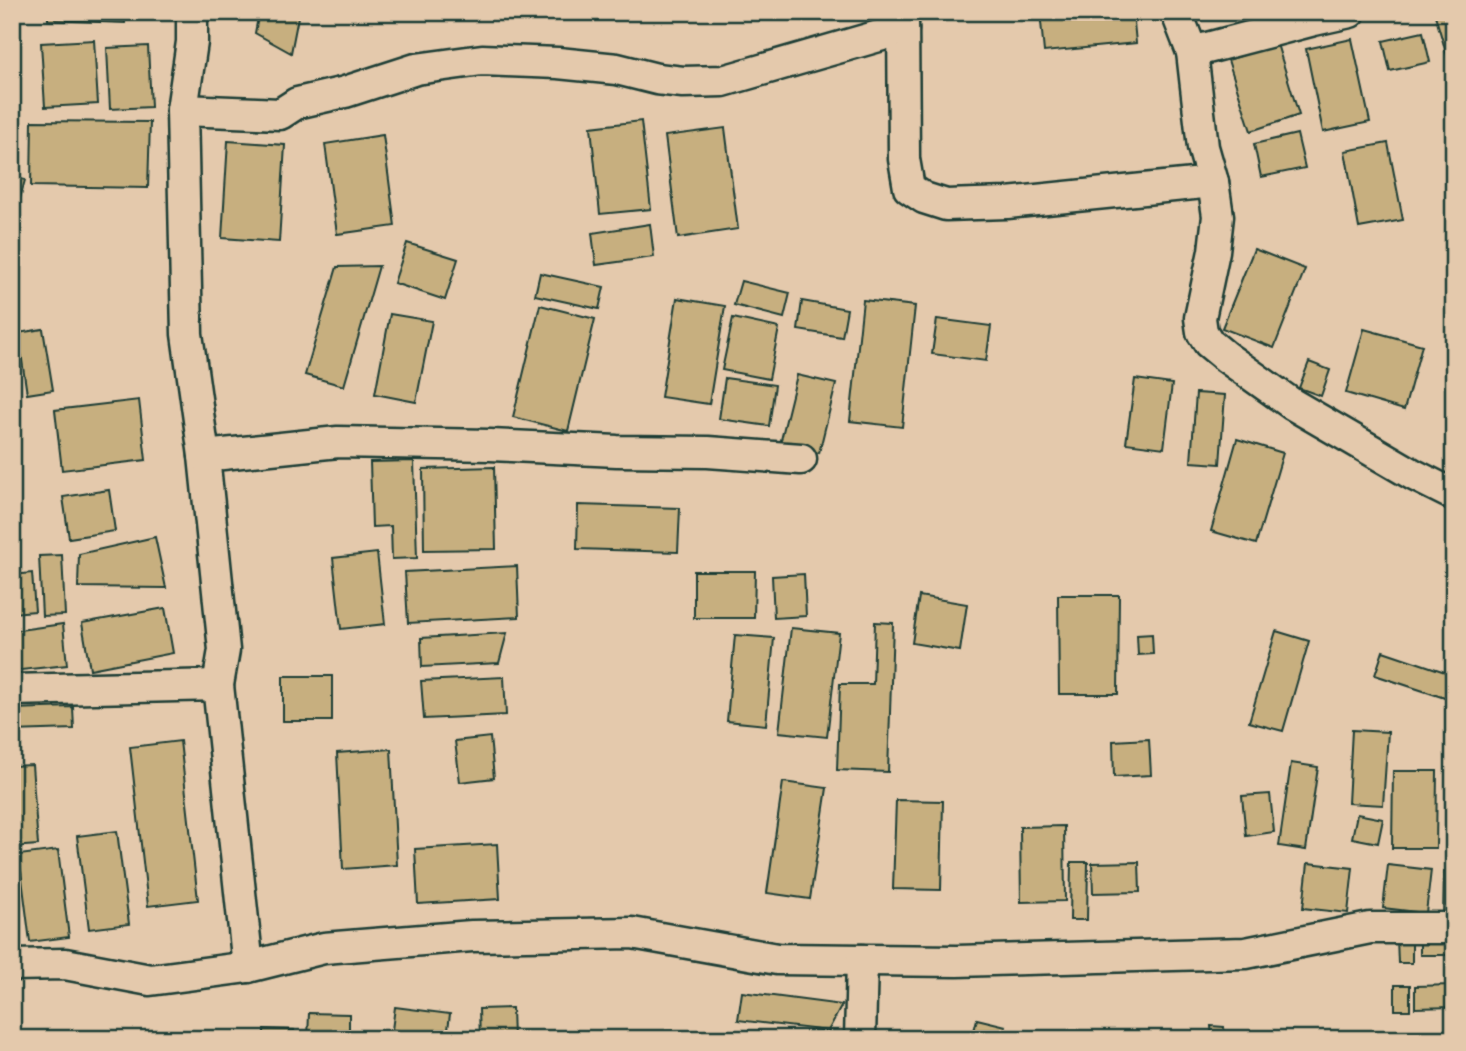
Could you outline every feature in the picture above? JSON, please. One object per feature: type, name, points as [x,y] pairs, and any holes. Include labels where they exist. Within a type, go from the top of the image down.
[{"type":"street","points":[[192,12],[192,42],[182,110],[187,334],[204,456],[224,650],[218,685],[248,967]]},
{"type":"street","points":[[1178,12],[1192,52],[1203,148],[1213,182],[1217,216],[1214,251],[1200,317],[1202,332],[1209,343],[1292,404],[1414,475],[1454,495]]},
{"type":"street","points":[[1192,52],[1350,12]]},
{"type":"street","points":[[182,110],[280,114],[297,103],[345,92],[416,69],[482,60],[617,69],[683,82],[723,81],[903,20],[904,159],[909,188],[924,198],[946,205],[1007,203],[1213,182]]},
{"type":"street","points":[[204,456],[338,442],[708,452],[800,459]]},
{"type":"street","points":[[12,690],[218,685]]},
{"type":"street","points":[[12,965],[65,964],[150,980],[248,967],[324,948],[472,936],[632,933],[777,959],[957,961],[1246,953],[1370,928],[1454,928]]},
{"type":"street","points":[[860,1039],[862,960]]},
{"type":"building","points":[[48,12],[126,12],[125,23],[48,20]]},
{"type":"building","points":[[259,12],[299,12],[291,53],[255,33]]},
{"type":"building","points":[[1040,12],[1133,12],[1136,43],[1044,52]]},
{"type":"building","points":[[1454,12],[1454,79],[1435,15]]},
{"type":"building","points":[[1423,32],[1430,62],[1390,71],[1383,41]]},
{"type":"building","points":[[1352,39],[1370,122],[1323,132],[1306,49]]},
{"type":"building","points":[[94,40],[98,104],[45,107],[41,43]]},
{"type":"building","points":[[1277,44],[1299,115],[1251,131],[1228,60]]},
{"type":"building","points":[[148,46],[151,107],[110,109],[107,48]]},
{"type":"building","points":[[32,121],[150,122],[148,188],[31,186]]},
{"type":"building","points":[[641,121],[651,209],[600,214],[591,127]]},
{"type":"building","points":[[725,128],[738,229],[678,238],[665,136]]},
{"type":"building","points":[[1297,134],[1305,168],[1261,177],[1254,144]]},
{"type":"building","points":[[383,135],[395,226],[337,234],[325,144]]},
{"type":"building","points":[[228,141],[285,145],[279,242],[222,238]]},
{"type":"building","points":[[1388,143],[1403,220],[1359,228],[1345,151]]},
{"type":"building","points":[[12,177],[25,180],[12,227]]},
{"type":"building","points":[[650,224],[654,257],[596,265],[592,233]]},
{"type":"building","points":[[407,243],[458,259],[445,300],[394,283]]},
{"type":"building","points":[[1254,249],[1305,269],[1274,348],[1222,328]]},
{"type":"building","points":[[379,266],[344,386],[305,375],[337,267]]},
{"type":"building","points":[[540,273],[604,287],[599,309],[535,295]]},
{"type":"building","points":[[741,281],[790,293],[784,318],[734,305]]},
{"type":"building","points":[[677,298],[725,306],[709,404],[661,397]]},
{"type":"building","points":[[863,300],[915,306],[902,427],[850,421]]},
{"type":"building","points":[[802,301],[847,309],[842,337],[798,330]]},
{"type":"building","points":[[540,305],[595,319],[568,431],[513,417]]},
{"type":"building","points":[[390,314],[432,321],[416,402],[375,394]]},
{"type":"building","points":[[733,318],[779,328],[769,379],[722,370]]},
{"type":"building","points":[[937,319],[991,326],[986,361],[932,354]]},
{"type":"building","points":[[43,329],[53,390],[27,394],[18,333]]},
{"type":"building","points":[[1364,329],[1422,345],[1404,410],[1346,393]]},
{"type":"building","points":[[1309,362],[1330,370],[1321,396],[1299,388]]},
{"type":"building","points":[[797,375],[836,384],[819,453],[780,444]]},
{"type":"building","points":[[725,378],[775,385],[769,426],[719,419]]},
{"type":"building","points":[[1135,379],[1172,384],[1164,448],[1126,443]]},
{"type":"building","points":[[1196,393],[1225,395],[1220,464],[1191,462]]},
{"type":"building","points":[[139,400],[146,460],[62,470],[55,410]]},
{"type":"building","points":[[1237,439],[1283,453],[1256,544],[1211,531]]},
{"type":"building","points":[[414,461],[417,558],[392,559],[391,526],[372,527],[370,462]]},
{"type":"building","points":[[494,467],[496,549],[424,550],[423,469]]},
{"type":"building","points":[[109,490],[115,531],[69,538],[63,497]]},
{"type":"building","points":[[578,505],[680,508],[678,552],[577,549]]},
{"type":"building","points":[[155,537],[166,588],[78,587],[79,554]]},
{"type":"building","points":[[377,553],[385,624],[341,629],[333,558]]},
{"type":"building","points":[[62,555],[65,615],[42,616],[39,556]]},
{"type":"building","points":[[517,566],[519,617],[408,623],[405,572]]},
{"type":"building","points":[[694,571],[755,571],[754,618],[694,618]]},
{"type":"building","points":[[32,573],[35,611],[12,613],[12,575]]},
{"type":"building","points":[[804,574],[806,616],[774,618],[772,576]]},
{"type":"building","points":[[1058,595],[1119,595],[1118,694],[1059,694]]},
{"type":"building","points":[[919,596],[967,604],[960,651],[912,643]]},
{"type":"building","points":[[165,608],[173,653],[90,669],[82,623]]},
{"type":"building","points":[[875,622],[893,623],[888,772],[837,770],[840,684],[873,684]]},
{"type":"building","points":[[63,624],[67,665],[12,671],[12,631]]},
{"type":"building","points":[[791,628],[839,633],[827,737],[779,732]]},
{"type":"building","points":[[1276,631],[1309,641],[1283,731],[1249,722]]},
{"type":"building","points":[[507,633],[499,663],[422,667],[421,638]]},
{"type":"building","points":[[1152,634],[1153,654],[1138,655],[1137,635]]},
{"type":"building","points":[[735,635],[774,638],[766,725],[727,721]]},
{"type":"building","points":[[1383,651],[1454,675],[1454,701],[1375,675]]},
{"type":"building","points":[[283,676],[332,676],[332,721],[283,721]]},
{"type":"building","points":[[504,677],[506,715],[424,719],[421,681]]},
{"type":"building","points":[[73,707],[74,729],[12,731],[12,709]]},
{"type":"building","points":[[1352,730],[1388,732],[1383,805],[1348,803]]},
{"type":"building","points":[[490,737],[494,778],[460,782],[455,741]]},
{"type":"building","points":[[1149,739],[1151,775],[1114,777],[1113,741]]},
{"type":"building","points":[[180,741],[198,900],[148,906],[130,747]]},
{"type":"building","points":[[391,749],[397,865],[343,869],[337,753]]},
{"type":"building","points":[[1291,763],[1318,767],[1306,850],[1279,846]]},
{"type":"building","points":[[32,765],[38,845],[12,847],[12,766]]},
{"type":"building","points":[[1393,771],[1437,771],[1436,848],[1392,848]]},
{"type":"building","points":[[783,782],[827,788],[810,899],[767,893]]},
{"type":"building","points":[[1270,794],[1274,832],[1246,836],[1242,796]]},
{"type":"building","points":[[896,800],[943,801],[941,890],[893,889]]},
{"type":"building","points":[[1357,814],[1383,819],[1378,843],[1352,838]]},
{"type":"building","points":[[1064,826],[1065,901],[1021,902],[1020,827]]},
{"type":"building","points":[[117,831],[129,924],[89,929],[77,836]]},
{"type":"building","points":[[497,844],[500,899],[418,904],[415,849]]},
{"type":"building","points":[[58,850],[69,937],[30,942],[19,855]]},
{"type":"building","points":[[1071,862],[1088,862],[1087,920],[1070,920]]},
{"type":"building","points":[[1139,862],[1140,892],[1093,893],[1092,863]]},
{"type":"building","points":[[1308,863],[1353,868],[1348,913],[1303,908]]},
{"type":"building","points":[[1388,865],[1431,870],[1426,913],[1383,908]]},
{"type":"building","points":[[1444,872],[1454,873],[1454,917],[1443,917]]},
{"type":"building","points":[[1397,938],[1412,938],[1412,963],[1398,963]]},
{"type":"building","points":[[1420,938],[1451,938],[1451,955],[1420,955]]},
{"type":"building","points":[[1395,985],[1410,985],[1410,1010],[1395,1010]]},
{"type":"building","points":[[1454,985],[1454,1007],[1415,1008],[1415,986]]},
{"type":"building","points":[[742,992],[842,1005],[828,1031],[738,1020]]},
{"type":"building","points":[[395,1007],[450,1014],[447,1037],[392,1030]]},
{"type":"building","points":[[512,1008],[513,1039],[480,1039],[479,1009]]},
{"type":"building","points":[[309,1013],[349,1014],[349,1039],[308,1039]]},
{"type":"building","points":[[977,1019],[1006,1026],[1003,1039],[972,1039]]},
{"type":"building","points":[[1211,1026],[1224,1027],[1225,1039],[1212,1039]]},
{"type":"building","points":[[264,1029],[294,1030],[294,1039],[264,1039]]},
{"type":"building","points":[[1388,1031],[1389,1039],[1342,1039],[1342,1036]]},
{"type":"building","points":[[894,1033],[920,1035],[919,1039],[894,1039]]},
{"type":"building","points":[[1320,1035],[1321,1039],[1272,1039],[1272,1038]]}]
